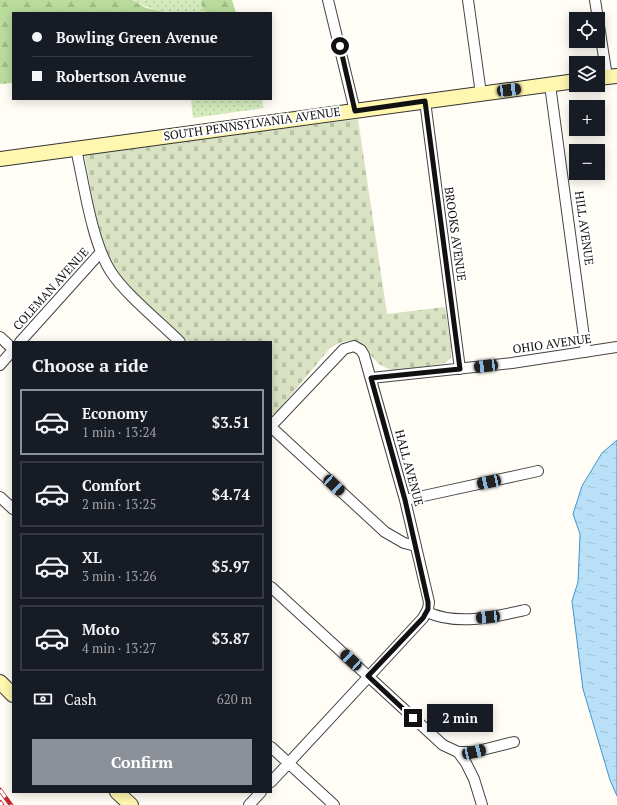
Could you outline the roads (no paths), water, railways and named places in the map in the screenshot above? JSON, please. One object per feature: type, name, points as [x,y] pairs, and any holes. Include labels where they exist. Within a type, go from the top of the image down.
[{"type":"main road","name":"SOUTH PENNSYLVANIA AVENUE","points":[[0,159],[569,82]]},
{"type":"main road","points":[[0,682],[12,694]]},
{"type":"main road","points":[[118,793],[131,805]]},
{"type":"street","points":[[328,0],[355,111]]},
{"type":"street","points":[[468,0],[481,94]]},
{"type":"street","points":[[595,0],[607,77]]},
{"type":"street","name":"HILL AVENUE","points":[[550,85],[586,352]]},
{"type":"street","name":"BROOKS AVENUE","points":[[425,101],[460,369]]},
{"type":"street","points":[[76,149],[101,252],[111,273],[120,284],[179,341]]},
{"type":"street","name":"COLEMAN AVENUE","points":[[21,341],[101,252]]},
{"type":"street","points":[[0,337],[12,349]]},
{"type":"street","name":"HALL AVENUE","points":[[272,425],[344,349],[354,346],[361,350],[371,378],[405,500],[428,602],[427,612]]},
{"type":"street","name":"OHIO AVENUE","points":[[371,378],[460,369],[617,348]]},
{"type":"street","points":[[0,365],[12,351]]},
{"type":"street","points":[[272,427],[385,532],[404,543],[416,546]]},
{"type":"street","points":[[405,500],[538,472]]},
{"type":"street","points":[[0,497],[12,508]]},
{"type":"street","points":[[272,588],[443,745],[458,752],[474,752],[514,742]]},
{"type":"street","points":[[272,781],[427,612],[446,619],[455,620],[488,617],[525,610]]},
{"type":"street","points":[[272,748],[334,805]]},
{"type":"street","points":[[458,752],[474,779],[482,805]]},
{"type":"street","points":[[249,805],[260,793]]},
{"type":"water","points":[[617,440],[617,796],[610,780],[583,689],[572,601],[578,582],[580,534],[573,514],[582,486],[602,453]]},
{"type":"railway","points":[[0,790],[11,805]]}]
